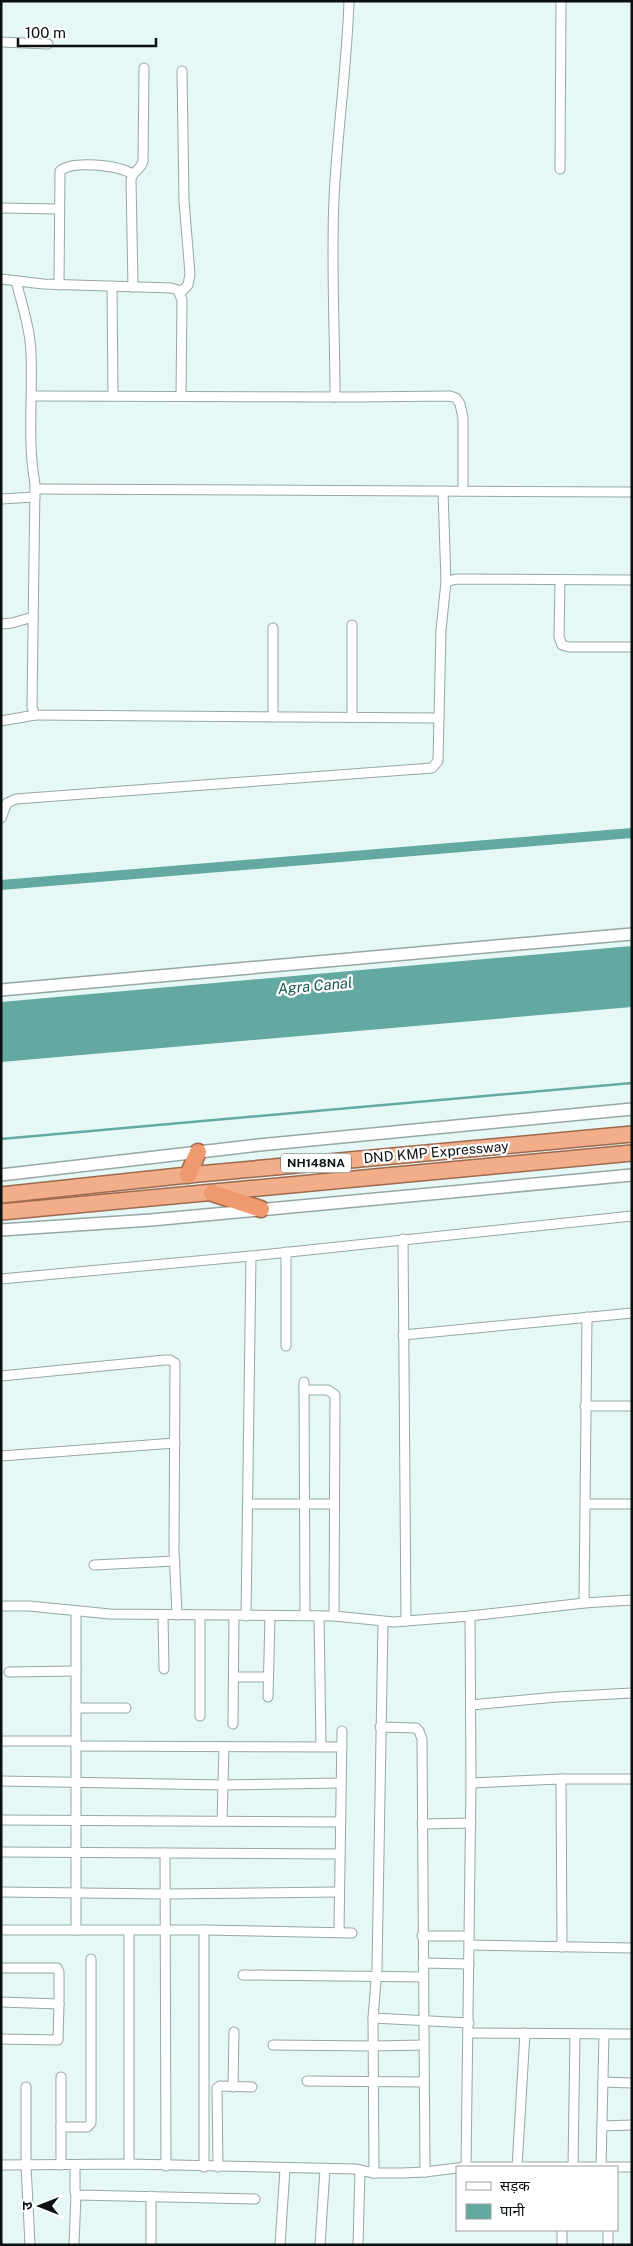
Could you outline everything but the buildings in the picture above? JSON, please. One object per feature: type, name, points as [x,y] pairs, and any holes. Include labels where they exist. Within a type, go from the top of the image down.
[{"type":"highway","name":"DND KMP Expressway","points":[[1,1194],[632,1134]]},
{"type":"highway","points":[[188,1175],[198,1152]]},
{"type":"highway","name":"DND KMP Expressway","points":[[1,1212],[632,1153]]},
{"type":"highway","points":[[212,1192],[261,1209]]},
{"type":"street","points":[[335,397],[334,201],[341,104],[346,70],[349,1]]},
{"type":"street","points":[[560,169],[561,1]]},
{"type":"street","points":[[1,42],[48,44]]},
{"type":"street","points":[[132,174],[141,167],[143,162],[144,68]]},
{"type":"street","points":[[180,293],[188,285],[190,274],[184,201],[182,70]]},
{"type":"street","points":[[59,285],[59,174],[65,166],[105,166],[124,169],[132,174]]},
{"type":"street","points":[[132,174],[132,287]]},
{"type":"street","points":[[1,208],[58,209]]},
{"type":"street","points":[[1,279],[59,285],[171,288],[178,290],[182,300],[181,396]]},
{"type":"street","points":[[16,282],[29,336],[32,396],[31,459],[35,493],[32,707],[35,715]]},
{"type":"street","points":[[112,286],[113,395]]},
{"type":"street","points":[[32,396],[335,397],[440,395],[456,398],[460,404],[463,418],[463,491]]},
{"type":"street","points":[[1,818],[7,804],[16,799],[429,769],[436,765],[438,761],[443,596],[446,582],[443,491]]},
{"type":"street","points":[[1,499],[35,493],[632,492]]},
{"type":"street","points":[[446,582],[456,579],[632,580]]},
{"type":"street","points":[[560,580],[559,637],[562,645],[569,647],[632,647]]},
{"type":"street","points":[[1,624],[12,624],[33,617]]},
{"type":"street","points":[[352,625],[352,717]]},
{"type":"street","points":[[273,628],[273,717]]},
{"type":"street","points":[[1,721],[35,715],[439,718]]},
{"type":"street","points":[[1,990],[632,934]]},
{"type":"street","points":[[1,1175],[198,1152],[632,1109]]},
{"type":"street","points":[[1,1230],[261,1209],[632,1175]]},
{"type":"street","points":[[1,1279],[251,1256],[632,1216]]},
{"type":"street","points":[[403,1239],[406,1621]]},
{"type":"street","points":[[286,1252],[286,1346]]},
{"type":"street","points":[[246,1616],[251,1256]]},
{"type":"street","points":[[403,1334],[632,1313]]},
{"type":"street","points":[[584,1603],[587,1317]]},
{"type":"street","points":[[1,1376],[170,1360],[176,1366],[174,1561],[177,1615]]},
{"type":"street","points":[[306,1616],[304,1386],[328,1390],[335,1395],[334,1616]]},
{"type":"street","points":[[585,1406],[632,1406]]},
{"type":"street","points":[[1,1456],[175,1443]]},
{"type":"street","points":[[248,1504],[334,1504]]},
{"type":"street","points":[[586,1504],[632,1504]]},
{"type":"street","points":[[94,1565],[174,1561]]},
{"type":"street","points":[[1,1606],[163,1615],[334,1616],[383,1622],[470,1616],[584,1603],[632,1600]]},
{"type":"street","points":[[76,1611],[76,1930]]},
{"type":"street","points":[[163,1615],[164,1669]]},
{"type":"street","points":[[200,1615],[200,1716]]},
{"type":"street","points":[[233,1724],[234,1616]]},
{"type":"street","points":[[268,1697],[270,1616]]},
{"type":"street","points":[[319,1616],[321,1746]]},
{"type":"street","points":[[466,2166],[471,1783],[470,1616]]},
{"type":"street","points":[[374,2173],[373,2018],[377,1969],[383,1622]]},
{"type":"street","points":[[9,1672],[76,1671]]},
{"type":"street","points":[[234,1677],[268,1677]]},
{"type":"street","points":[[471,1705],[632,1692]]},
{"type":"street","points":[[76,1708],[126,1708]]},
{"type":"street","points":[[380,1727],[411,1727],[416,1728],[420,1734],[425,2172]]},
{"type":"street","points":[[339,1932],[342,1731]]},
{"type":"street","points":[[1,1741],[224,1748],[342,1747]]},
{"type":"street","points":[[222,1821],[224,1748]]},
{"type":"street","points":[[471,1783],[561,1779],[632,1779]]},
{"type":"street","points":[[561,1779],[562,1947]]},
{"type":"street","points":[[1,1781],[223,1784],[340,1783]]},
{"type":"street","points":[[1,1820],[340,1822]]},
{"type":"street","points":[[422,1824],[470,1823]]},
{"type":"street","points":[[1,1852],[340,1854]]},
{"type":"street","points":[[165,1853],[166,2166]]},
{"type":"street","points":[[1,1892],[165,1894],[339,1892]]},
{"type":"street","points":[[1,1930],[129,1932],[204,1930],[352,1933]]},
{"type":"street","points":[[204,1930],[204,2167]]},
{"type":"street","points":[[129,1932],[129,2164]]},
{"type":"street","points":[[422,1936],[562,1947],[632,1948]]},
{"type":"street","points":[[61,2126],[87,2126],[92,2123],[91,1958]]},
{"type":"street","points":[[423,1963],[469,1964]]},
{"type":"street","points":[[1,1968],[57,1968],[59,1972],[58,2040],[1,2039]]},
{"type":"street","points":[[242,1975],[423,1976]]},
{"type":"street","points":[[1,2002],[59,2004]]},
{"type":"street","points":[[373,2018],[424,2020],[469,2028],[525,2033],[632,2034]]},
{"type":"street","points":[[233,2086],[234,2032]]},
{"type":"street","points":[[517,2166],[525,2033]]},
{"type":"street","points":[[574,2166],[575,2034]]},
{"type":"street","points":[[602,2166],[604,2034]]},
{"type":"street","points":[[273,2045],[373,2046],[424,2044]]},
{"type":"street","points":[[61,2076],[61,2166]]},
{"type":"street","points":[[307,2081],[374,2080],[424,2082]]},
{"type":"street","points":[[602,2082],[632,2082]]},
{"type":"street","points":[[26,2086],[26,2165],[30,2245]]},
{"type":"street","points":[[218,2167],[217,2091],[220,2086],[252,2087]]},
{"type":"street","points":[[602,2126],[632,2125]]},
{"type":"street","points":[[1,2165],[129,2164],[360,2170],[374,2173],[425,2172],[456,2168]]},
{"type":"street","points":[[74,2245],[75,2165]]},
{"type":"street","points":[[618,2167],[632,2167]]},
{"type":"street","points":[[280,2245],[285,2169]]},
{"type":"street","points":[[320,2245],[325,2169]]},
{"type":"street","points":[[358,2245],[360,2170]]},
{"type":"street","points":[[76,2194],[255,2200]]},
{"type":"street","points":[[151,2196],[151,2245]]},
{"type":"street","points":[[562,2231],[562,2245]]},
{"type":"street","points":[[608,2231],[608,2245]]},
{"type":"water","name":"Agra Canal","points":[[632,946],[632,1007],[1,1062],[1,1002]]},
{"type":"waterway","points":[[1,885],[632,833]]},
{"type":"waterway","points":[[1,1139],[632,1083]]}]
